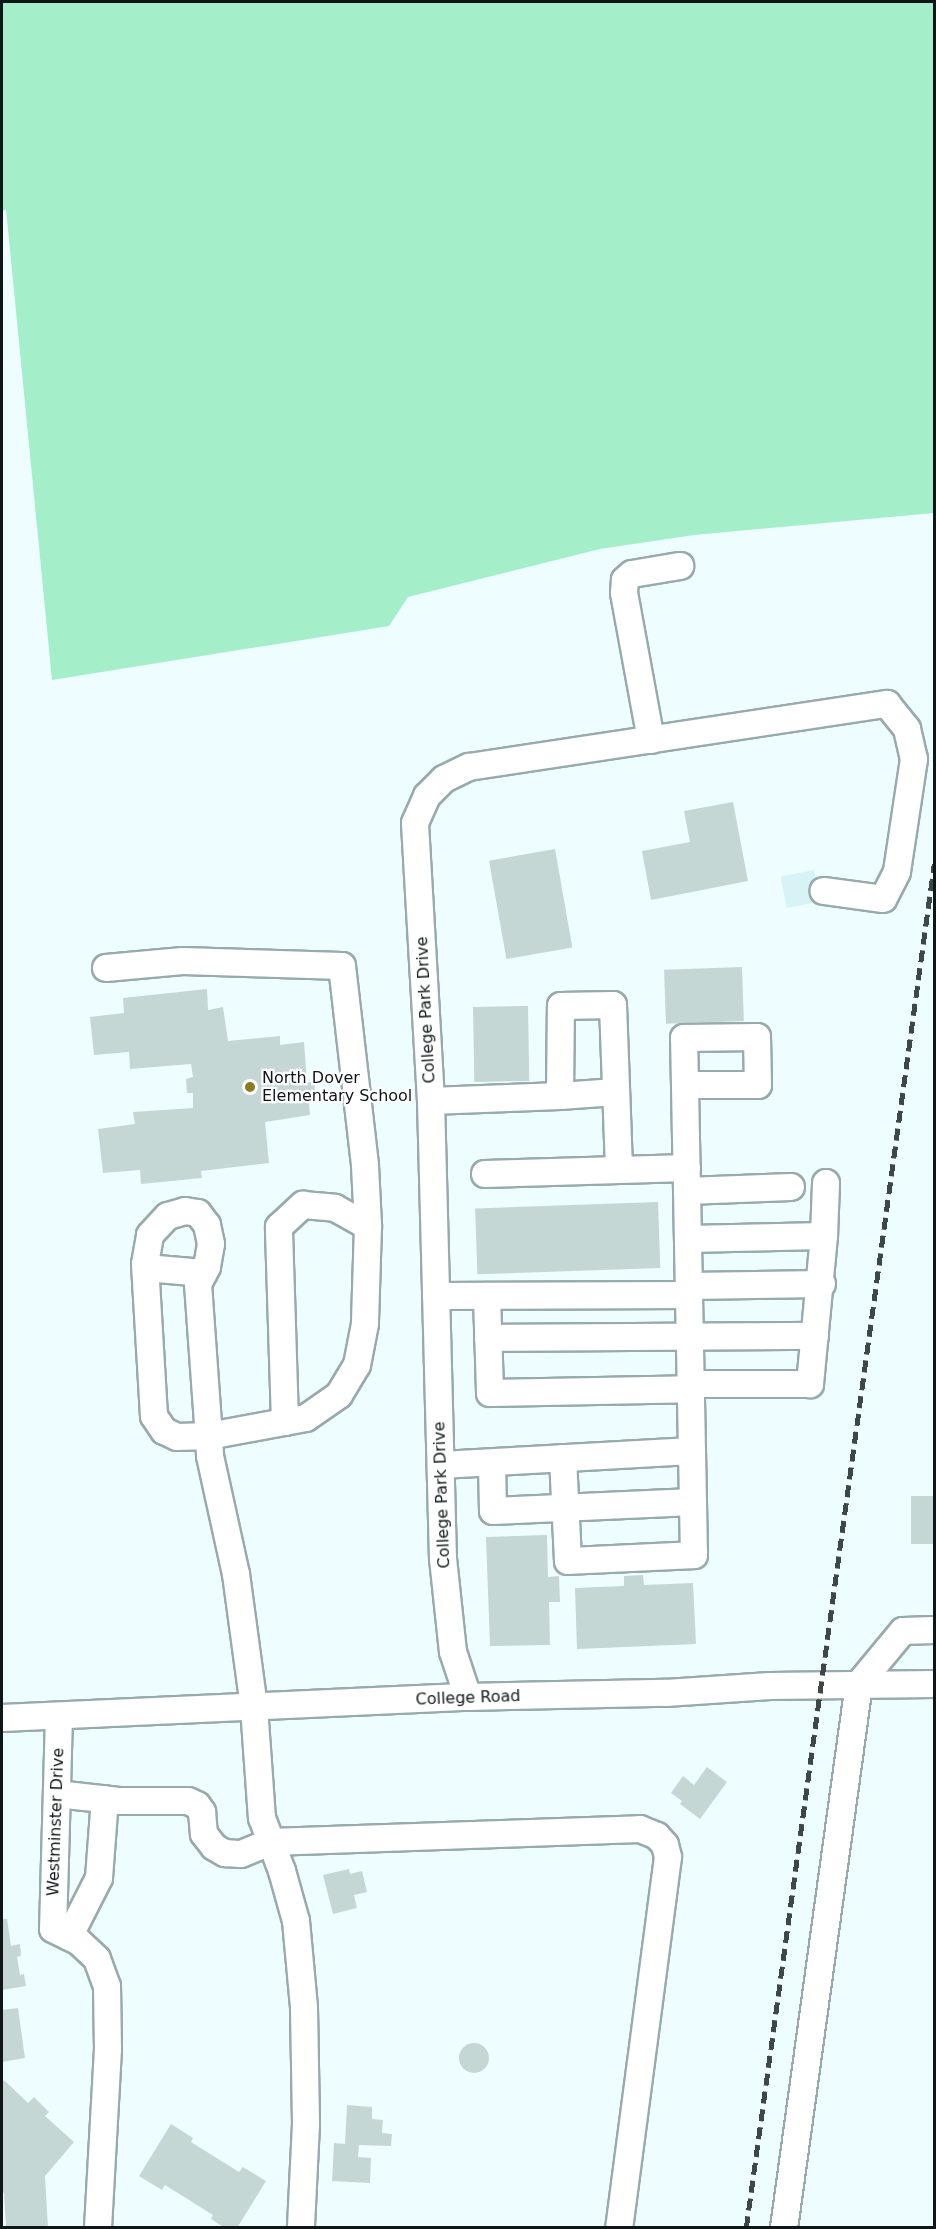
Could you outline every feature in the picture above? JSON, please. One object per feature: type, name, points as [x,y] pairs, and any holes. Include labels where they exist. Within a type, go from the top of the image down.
[{"type":"street","points":[[651,740],[624,593],[625,580],[632,574],[680,566]]},
{"type":"street","name":"College Park Drive","points":[[468,1697],[453,1652],[443,1559],[431,1101],[415,823],[427,796],[444,779],[470,767],[887,704],[907,729],[914,759],[897,872],[883,899],[824,891]]},
{"type":"street","points":[[106,968],[183,961],[342,966],[365,1166],[368,1226],[365,1324],[357,1365],[339,1395],[306,1418],[209,1436],[177,1437],[164,1431],[154,1416],[146,1268],[150,1235],[168,1216],[185,1212],[198,1214],[207,1225],[211,1244],[204,1273],[198,1284],[209,1436],[210,1456],[236,1574],[254,1707],[262,1818],[296,1921],[304,2008],[306,2124],[301,2228]]},
{"type":"street","points":[[560,1096],[561,1006],[614,1005],[619,1170]]},
{"type":"street","points":[[563,1458],[568,1561],[694,1555],[685,1085]]},
{"type":"street","points":[[431,1101],[616,1092]]},
{"type":"street","points":[[485,1174],[619,1170],[687,1179],[791,1187]]},
{"type":"street","points":[[487,1296],[490,1393],[810,1384],[822,1284],[826,1183]]},
{"type":"street","points":[[285,1422],[279,1227],[303,1205],[335,1208],[368,1226]]},
{"type":"street","points":[[688,1239],[824,1236]]},
{"type":"street","points":[[146,1268],[204,1273]]},
{"type":"street","points":[[436,1296],[689,1290],[822,1284]]},
{"type":"street","points":[[488,1338],[815,1336]]},
{"type":"street","points":[[441,1465],[692,1450]]},
{"type":"street","points":[[492,1463],[493,1511],[693,1502]]},
{"type":"street","points":[[784,2228],[859,1684],[903,1631],[934,1630]]},
{"type":"street","name":"College Road","points":[[2,1718],[468,1697],[859,1684],[934,1684]]},
{"type":"street","name":"Westminster Drive","points":[[59,1716],[57,1794],[61,1933]]},
{"type":"street","points":[[57,1794],[105,1799],[188,1801],[197,1804],[201,1812],[204,1834],[214,1847],[225,1853],[241,1854],[271,1842],[640,1829],[657,1836],[665,1845],[668,1857],[619,2228]]},
{"type":"street","points":[[98,2228],[108,2049],[107,1986],[97,1959],[61,1933],[99,1878],[105,1799]]},
{"type":"shaded area","points":[[814,870],[820,901],[787,908],[781,876]]},
{"type":"green space","points":[[2,2],[934,2],[934,513],[694,535],[600,549],[408,597],[389,626],[52,680],[6,209],[2,212]]},
{"type":"building","points":[[733,802],[748,881],[651,900],[642,851],[690,842],[684,811]]},
{"type":"building","points":[[555,849],[572,947],[506,959],[489,861]]},
{"type":"building","points":[[742,967],[744,1021],[666,1024],[664,970]]},
{"type":"building","name":"North Dover Elementary School","points":[[207,989],[208,1010],[223,1007],[228,1041],[280,1036],[280,1045],[304,1042],[307,1083],[314,1081],[315,1092],[308,1093],[310,1115],[265,1122],[269,1163],[201,1171],[202,1178],[141,1184],[140,1170],[103,1173],[98,1129],[135,1124],[133,1112],[193,1108],[193,1093],[187,1093],[186,1079],[193,1077],[191,1064],[130,1069],[129,1052],[94,1055],[90,1017],[124,1013],[123,998]]},
{"type":"building","points":[[528,1006],[529,1081],[474,1082],[473,1007]]},
{"type":"building","points":[[658,1202],[660,1268],[477,1274],[475,1208]]},
{"type":"building","points":[[911,1496],[934,1496],[934,1544],[911,1544]]},
{"type":"building","points":[[547,1535],[548,1577],[559,1576],[560,1602],[549,1602],[550,1645],[490,1646],[486,1537]]},
{"type":"building","points":[[643,1575],[644,1585],[693,1583],[696,1644],[577,1649],[575,1588],[624,1586],[624,1576]]},
{"type":"building","points":[[707,1767],[727,1782],[700,1819],[680,1804],[682,1801],[671,1793],[683,1776],[694,1785]]},
{"type":"building","points":[[349,1869],[350,1874],[362,1871],[367,1892],[354,1895],[357,1908],[333,1914],[323,1875]]},
{"type":"building","points":[[2,1919],[7,1919],[11,1946],[20,1944],[21,1956],[17,1957],[20,1975],[24,1974],[26,1986],[2,1990]]},
{"type":"building","points":[[18,2008],[25,2058],[2,2062],[2,2010]]},
{"type":"building","points":[[474,2043],[480,2044],[488,2052],[488,2064],[480,2072],[474,2073],[468,2072],[460,2064],[459,2058],[460,2052],[468,2044]]},
{"type":"building","points":[[4,2080],[28,2103],[34,2097],[49,2112],[45,2116],[74,2142],[45,2176],[48,2228],[6,2228],[2,2191],[2,2083]]},
{"type":"building","points":[[347,2105],[372,2107],[372,2119],[383,2120],[382,2133],[392,2134],[391,2146],[359,2145],[358,2157],[371,2158],[370,2183],[332,2181],[334,2143],[345,2144]]},
{"type":"building","points":[[171,2124],[193,2138],[191,2142],[239,2172],[243,2167],[266,2181],[237,2228],[225,2228],[211,2219],[213,2215],[165,2185],[162,2190],[139,2176]]},
{"type":"railway","points":[[746,2228],[934,864]]},
{"type":"place","name":"North Dover Elementary School","points":[[250,1087]]}]
